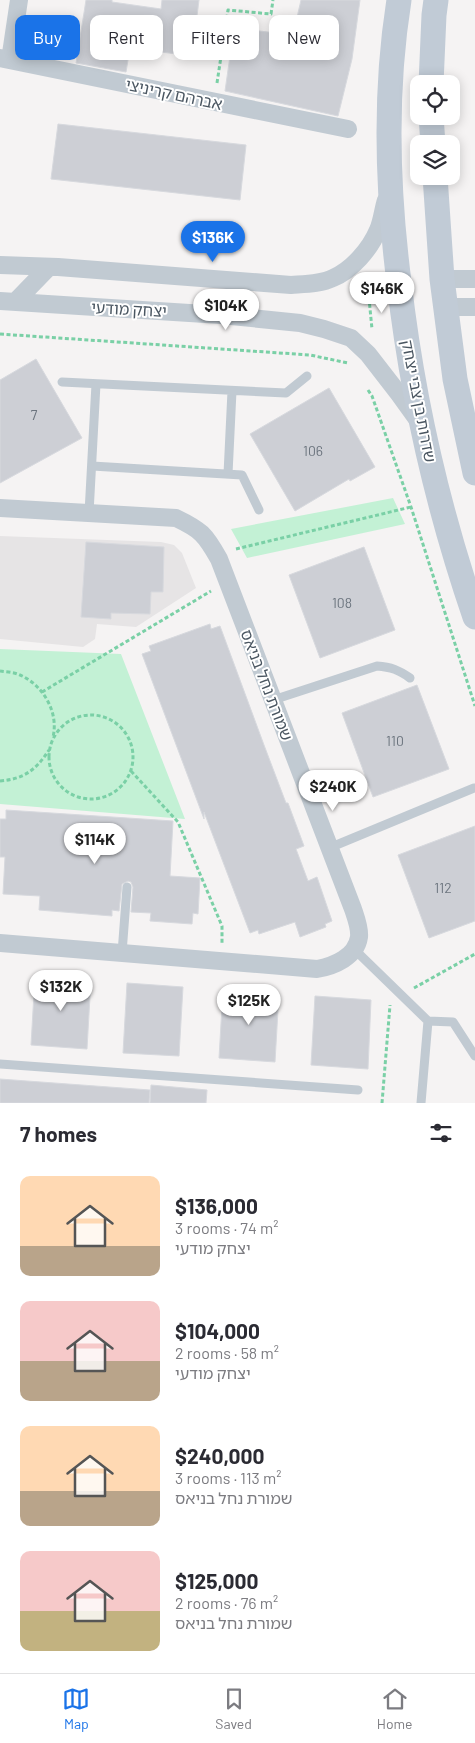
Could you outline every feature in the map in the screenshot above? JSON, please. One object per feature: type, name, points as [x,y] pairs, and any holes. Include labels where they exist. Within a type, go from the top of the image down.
[{"type":"main road","name":"שדרות בן צבי יצחק","points":[[399,0],[389,91],[388,144],[391,219],[403,319],[423,427],[436,484],[462,580],[475,617]]},
{"type":"main road","points":[[430,75],[436,0]]},
{"type":"main road","points":[[436,185],[445,307],[455,379],[475,473]]},
{"type":"street","points":[[5,59],[19,0]]},
{"type":"street","name":"אברהם קריניצי","points":[[5,59],[348,129]]},
{"type":"street","points":[[0,265],[291,285],[314,283],[333,279],[348,269],[366,251],[378,230],[390,185]]},
{"type":"street","points":[[7,302],[49,267]]},
{"type":"street","points":[[442,279],[475,279]]},
{"type":"street","name":"יצחק מודעי","points":[[7,302],[221,314],[300,323],[324,329],[350,338],[368,354],[423,427]]},
{"type":"street","points":[[445,307],[475,307]]},
{"type":"street","name":"שמורת נחל בניאס","points":[[0,508],[176,518],[197,528],[208,539],[216,553],[227,581],[358,923],[359,936],[355,950]]},
{"type":"street","points":[[0,943],[317,969],[331,966],[346,958],[355,950]]},
{"type":"lane","points":[[62,382],[286,393],[307,376]]},
{"type":"lane","points":[[89,513],[96,384]]},
{"type":"lane","points":[[228,474],[232,391]]},
{"type":"lane","points":[[92,466],[242,475],[259,510]]},
{"type":"lane","points":[[273,700],[378,666],[390,667],[410,678]]},
{"type":"lane","points":[[329,848],[474,788]]},
{"type":"lane","points":[[122,953],[127,887]]},
{"type":"lane","points":[[355,950],[428,1021],[453,1022],[475,1056]]},
{"type":"lane","points":[[421,1103],[428,1021]]},
{"type":"lane","points":[[0,1064],[358,1090]]},
{"type":"path","points":[[214,102],[228,10],[271,14],[273,0]]},
{"type":"path","points":[[0,334],[310,355],[350,364]]},
{"type":"path","points":[[367,388],[372,396],[411,508],[475,706]]},
{"type":"path","points":[[216,553],[411,508]]},
{"type":"path","points":[[42,692],[227,581]]},
{"type":"path","points":[[0,671],[19,674],[34,683],[46,697],[53,714],[54,732],[50,749],[51,769],[57,782],[66,791],[78,797],[92,799],[105,797],[117,791],[126,781],[131,771],[133,755],[130,741],[122,729],[111,720],[97,716],[83,716],[69,721],[59,731],[50,749],[40,764],[28,774],[12,780],[0,781]]},
{"type":"path","points":[[131,771],[178,822],[222,926],[222,961]]},
{"type":"path","points":[[382,1103],[390,1001],[475,954]]},
{"type":"shaded area","points":[[0,536],[161,542],[174,545],[182,553],[196,588],[136,627],[97,624],[95,639],[83,647],[0,639]]},
{"type":"green space","points":[[393,498],[405,524],[247,558],[231,529]]},
{"type":"green space","points":[[0,649],[121,654],[185,819],[0,804]]},
{"type":"building","points":[[86,0],[112,0],[112,2],[161,9],[162,0],[199,0],[197,15],[173,15],[173,54],[163,52],[163,15],[90,15],[90,60],[128,60],[126,72],[76,63],[76,60],[80,60],[80,38]]},
{"type":"building","points":[[301,0],[360,0],[352,59],[338,116],[225,91],[229,60],[259,60],[259,31],[269,32],[269,60],[339,60],[339,15],[298,15]]},
{"type":"building","points":[[58,124],[246,145],[240,200],[51,179]]},
{"type":"building","points":[[36,359],[82,438],[0,483],[0,380]]},
{"type":"building","points":[[329,388],[375,467],[350,481],[349,479],[295,511],[250,434]]},
{"type":"building","points":[[86,542],[164,547],[163,592],[151,592],[150,614],[111,613],[111,619],[81,617]]},
{"type":"building","points":[[364,547],[395,630],[320,658],[289,575]]},
{"type":"building","points":[[210,624],[211,629],[220,626],[304,846],[296,849],[308,881],[317,877],[332,921],[325,924],[326,927],[300,937],[295,922],[259,934],[258,930],[250,933],[204,812],[204,819],[142,654],[151,651],[149,646]]},
{"type":"building","points":[[417,685],[449,769],[373,797],[342,713]]},
{"type":"building","points":[[6,810],[173,821],[170,876],[200,878],[198,914],[193,913],[192,924],[150,921],[151,913],[131,912],[133,887],[131,882],[128,881],[122,884],[119,911],[112,910],[112,916],[39,910],[40,896],[3,894],[5,857],[0,857],[0,819],[6,819]]},
{"type":"building","points":[[475,826],[475,921],[429,938],[398,855]]},
{"type":"building","points":[[35,976],[91,979],[87,1049],[31,1045]]},
{"type":"building","points":[[127,983],[183,987],[179,1056],[123,1053]]},
{"type":"building","points":[[223,989],[279,993],[275,1062],[219,1058]]},
{"type":"building","points":[[315,996],[371,1000],[368,1069],[311,1065]]},
{"type":"building","points":[[0,1079],[150,1090],[149,1103],[0,1103]]},
{"type":"building","points":[[151,1085],[207,1090],[206,1103],[150,1103]]}]
